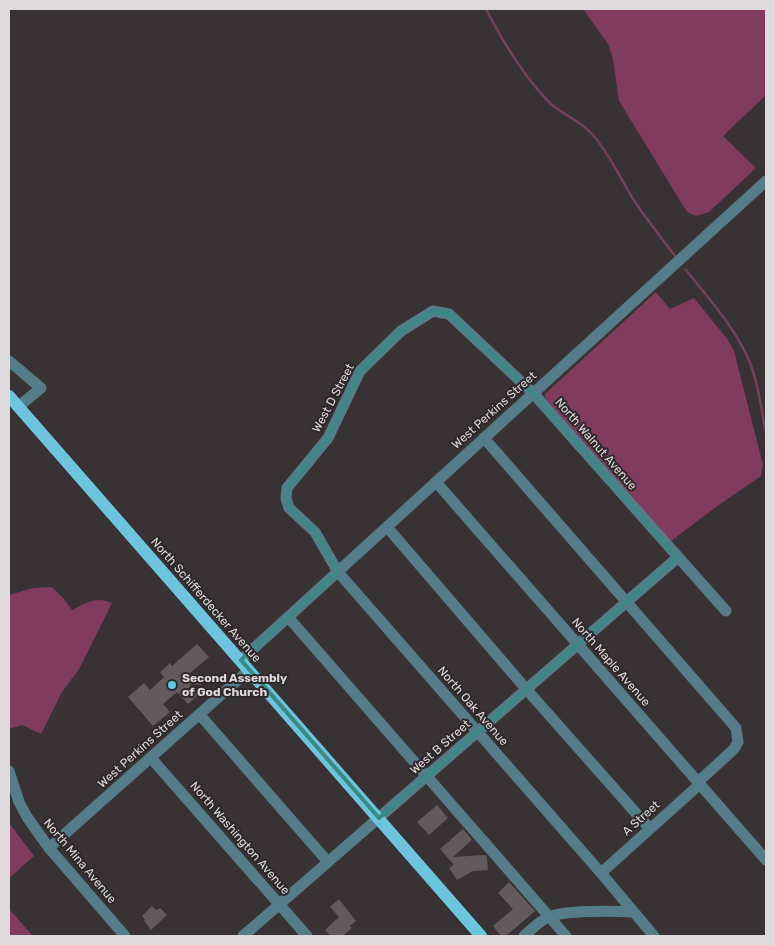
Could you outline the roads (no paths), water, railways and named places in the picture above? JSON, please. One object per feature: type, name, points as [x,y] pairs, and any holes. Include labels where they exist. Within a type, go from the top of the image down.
[{"type":"main road","name":"North Schifferdecker Avenue","points":[[9,396],[481,936]]},
{"type":"street","name":"West Perkins Street","points":[[241,660],[766,181]]},
{"type":"street","name":"North Walnut Avenue","points":[[433,311],[449,314],[533,394],[726,611]]},
{"type":"street","name":"West D Street","points":[[287,488],[328,438],[360,372],[401,331],[433,311]]},
{"type":"street","points":[[9,361],[41,388],[18,407]]},
{"type":"street","name":"A Street","points":[[484,438],[736,728],[738,742],[734,749],[601,873]]},
{"type":"street","name":"North Maple Avenue","points":[[436,482],[766,860]]},
{"type":"street","name":"North Oak Avenue","points":[[287,488],[286,498],[289,508],[315,532],[338,572],[654,936]]},
{"type":"street","points":[[387,527],[650,829]]},
{"type":"street","name":"West B Street","points":[[243,936],[677,558]]},
{"type":"street","points":[[288,617],[566,936]]},
{"type":"street","name":"West Perkins Street","points":[[49,848],[249,670]]},
{"type":"street","points":[[200,715],[328,862]]},
{"type":"street","name":"North Washington Avenue","points":[[152,758],[307,936]]},
{"type":"street","name":"North Mina Avenue","points":[[9,771],[22,808],[49,848],[125,936]]},
{"type":"street","points":[[524,936],[549,917],[557,914],[632,912]]},
{"type":"waterway","points":[[486,9],[499,34],[531,82],[550,103],[588,129],[610,159],[635,202],[676,257]]},
{"type":"waterway","points":[[686,270],[728,323],[748,358],[757,385],[766,433]]},
{"type":"place","name":"Second Assembly of God Church","points":[[172,685]]}]
